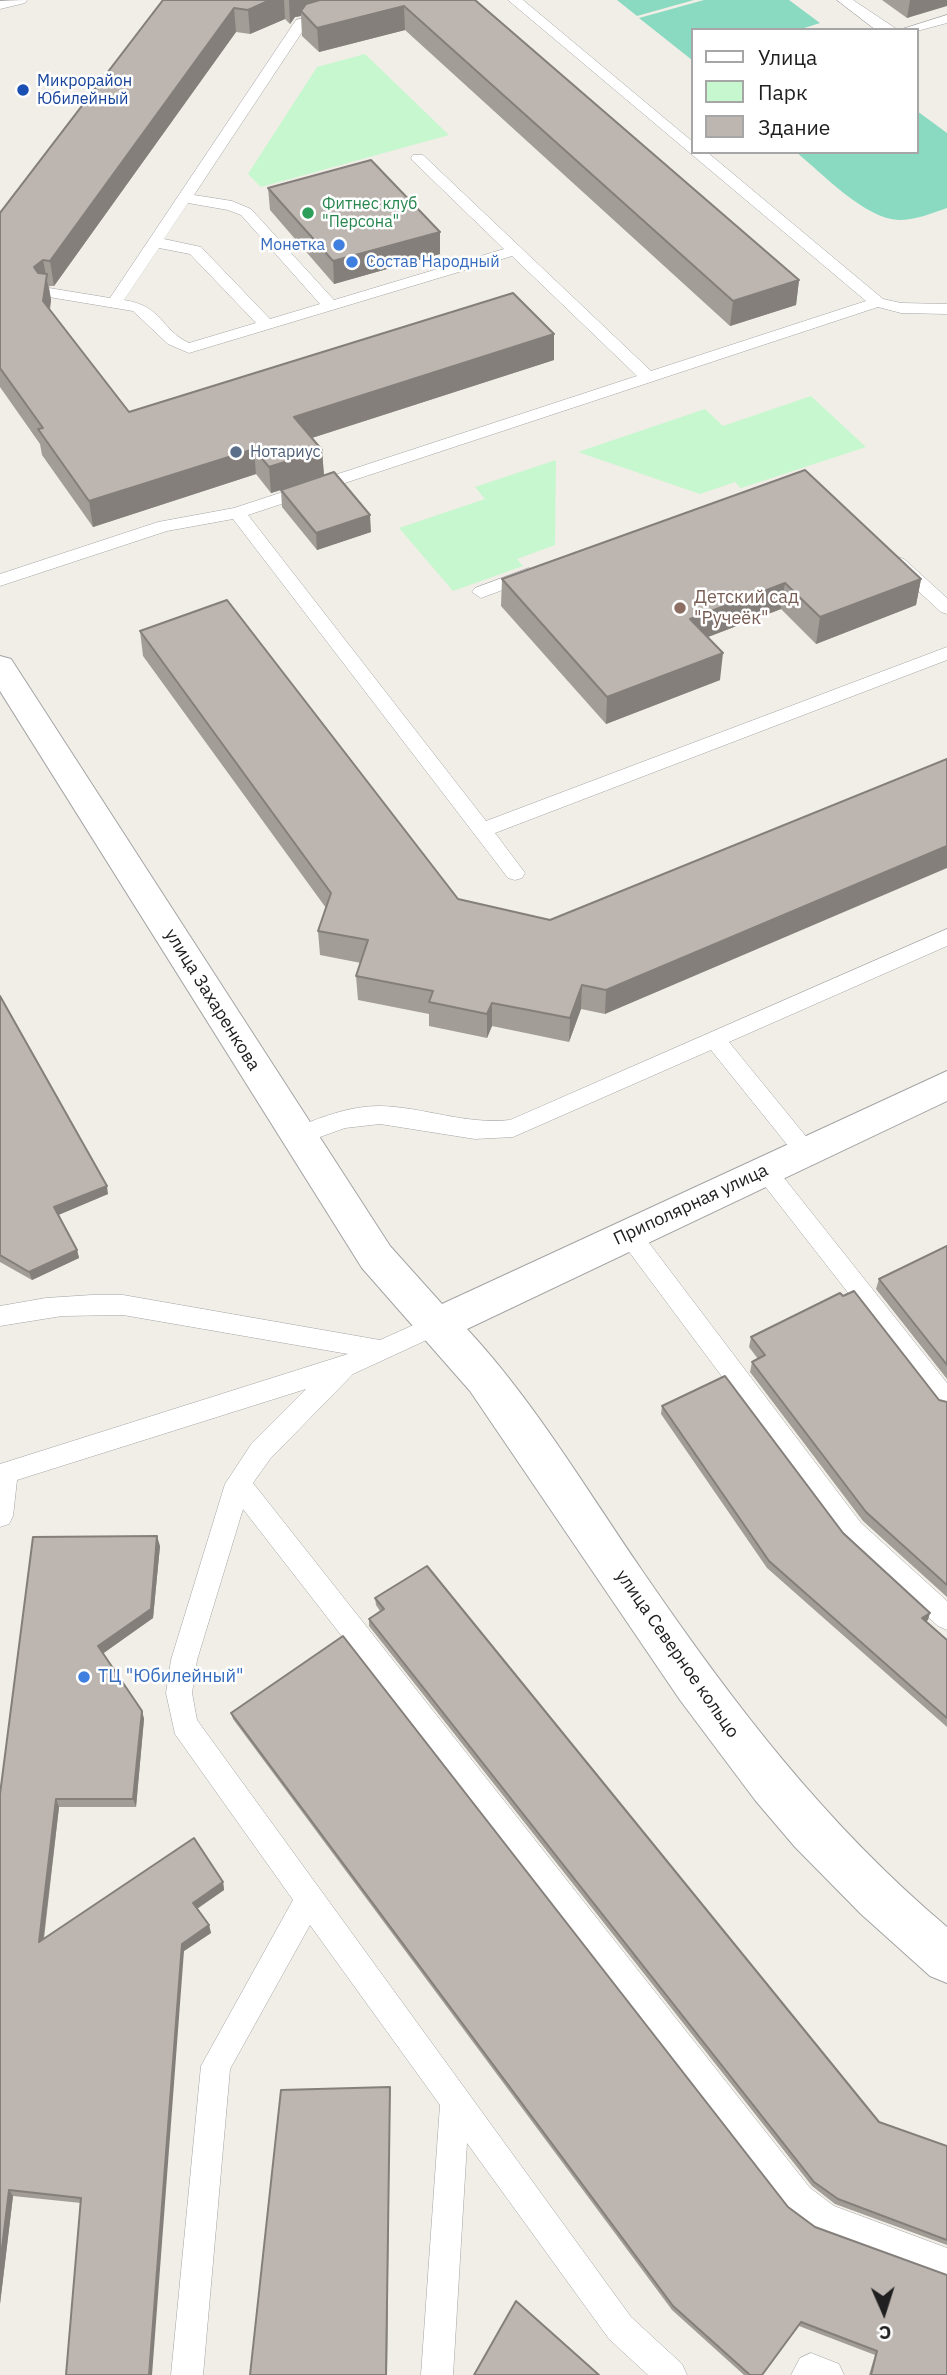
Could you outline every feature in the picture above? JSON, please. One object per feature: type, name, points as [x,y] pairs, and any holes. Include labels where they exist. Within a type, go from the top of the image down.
[{"type":"street","name":"улица Захаренкова","points":[[0,666],[376,1257],[436,1325]]},
{"type":"street","name":"Приполярная улица","points":[[436,1325],[947,1085]]},
{"type":"street","name":"улица Северное кольцо","points":[[436,1325],[483,1377],[715,1710],[772,1785],[852,1872],[904,1923],[947,1959]]},
{"type":"lane","points":[[0,5],[20,0]]},
{"type":"lane","points":[[284,15],[301,23],[387,0]]},
{"type":"lane","points":[[515,0],[692,148]]},
{"type":"lane","points":[[844,0],[884,28]]},
{"type":"lane","points":[[913,28],[947,19]]},
{"type":"lane","points":[[114,303],[301,23]]},
{"type":"lane","points":[[700,154],[877,302],[901,308],[947,309]]},
{"type":"lane","points":[[418,158],[649,378]]},
{"type":"lane","points":[[184,198],[232,206],[246,212],[332,307]]},
{"type":"lane","points":[[154,242],[195,250],[268,326]]},
{"type":"lane","points":[[49,293],[146,311],[172,342],[189,348],[514,251]]},
{"type":"lane","points":[[0,580],[164,526],[237,513],[877,302]]},
{"type":"lane","points":[[237,513],[515,873]]},
{"type":"lane","points":[[887,553],[947,608]]},
{"type":"lane","points":[[481,592],[549,567]]},
{"type":"lane","points":[[484,830],[947,653]]},
{"type":"lane","points":[[298,1136],[362,1116],[498,1131],[513,1128],[947,937]]},
{"type":"lane","points":[[714,1039],[805,1151]]},
{"type":"lane","points":[[765,1170],[947,1401]]},
{"type":"lane","points":[[629,1234],[852,1531],[947,1618]]},
{"type":"lane","points":[[0,1316],[46,1306],[123,1305],[382,1350]]},
{"type":"lane","points":[[0,1516],[3,1474],[344,1367],[436,1325]]},
{"type":"lane","points":[[344,1367],[261,1451],[238,1485],[184,1660],[179,1693],[184,1725],[620,2328],[671,2375]]},
{"type":"lane","points":[[238,1485],[799,2199],[824,2218],[947,2263]]},
{"type":"lane","points":[[187,2375],[216,2066],[309,1899]]},
{"type":"lane","points":[[437,2375],[455,2103]]},
{"type":"lane","points":[[807,2375],[811,2369],[828,2375]]},
{"type":"green space","points":[[617,0],[694,0],[637,16]]},
{"type":"green space","points":[[704,0],[789,0],[820,23],[804,28],[692,28],[692,60],[639,18]]},
{"type":"green space","points":[[365,54],[449,135],[261,187],[248,174],[317,67]]},
{"type":"green space","points":[[919,112],[947,133],[947,208],[912,219],[899,220],[872,212],[845,194],[798,154],[919,154]]},
{"type":"green space","points":[[811,396],[866,447],[741,488],[735,482],[700,494],[578,452],[705,409],[723,426]]},
{"type":"green space","points":[[556,460],[555,545],[517,559],[523,566],[453,591],[399,528],[485,499],[475,487]]},
{"type":"building","points":[[163,0],[270,0],[248,10],[234,8],[50,261],[43,260],[34,267],[38,273],[47,274],[43,301],[129,412],[513,293],[554,334],[294,417],[322,450],[269,467],[254,449],[89,501],[38,429],[43,428],[0,368],[0,213]]},
{"type":"building","points":[[320,0],[475,0],[799,280],[733,301],[404,6],[317,28],[301,11],[306,4]]},
{"type":"building","points":[[371,160],[440,232],[333,261],[268,188]]},
{"type":"building","points":[[805,470],[921,579],[820,617],[785,583],[690,619],[723,653],[607,697],[502,579]]},
{"type":"building","points":[[334,472],[370,515],[316,533],[281,490]]},
{"type":"building","points":[[227,600],[458,899],[550,920],[947,759],[947,846],[606,990],[582,985],[570,1018],[492,1003],[487,1014],[429,1002],[433,991],[356,976],[368,940],[318,931],[331,893],[140,631]]},
{"type":"building","points":[[0,996],[107,1186],[54,1207],[77,1250],[29,1272],[0,1255]]},
{"type":"building","points":[[947,1246],[947,1365],[879,1279]]},
{"type":"building","points":[[854,1291],[939,1400],[947,1402],[947,1585],[866,1512],[752,1362],[765,1355],[751,1337],[840,1293],[843,1296]]},
{"type":"building","points":[[725,1376],[843,1533],[930,1613],[922,1618],[947,1640],[947,1718],[769,1561],[662,1406]]},
{"type":"building","points":[[157,1536],[151,1609],[98,1646],[142,1711],[133,1799],[56,1799],[39,1942],[194,1838],[223,1882],[193,1903],[209,1925],[182,1944],[149,2375],[66,2375],[81,2198],[9,2190],[0,2265],[0,1794],[33,1537]]},
{"type":"building","points":[[427,1566],[879,2122],[947,2146],[947,2240],[838,2199],[814,2182],[369,1619],[384,1609],[375,1598]]},
{"type":"building","points":[[343,1636],[788,2207],[815,2227],[947,2275],[947,2375],[871,2375],[877,2351],[801,2322],[762,2375],[750,2375],[673,2306],[231,1713]]},
{"type":"building","points":[[390,2087],[386,2375],[250,2375],[281,2090]]},
{"type":"building","points":[[516,2301],[599,2375],[474,2375]]},
{"type":"place","name":"Микрорайон Юбилейный","points":[[23,90]]},
{"type":"place","name":"Фитнес клуб \"Персона\"","points":[[308,213]]},
{"type":"place","name":"Монетка","points":[[339,245]]},
{"type":"place","name":"Состав Народный","points":[[352,262]]},
{"type":"place","name":"Нотариус","points":[[236,452]]},
{"type":"place","name":"Детский сад \"Ручеёк\"","points":[[680,608]]},
{"type":"place","name":"ТЦ \"Юбилейный\"","points":[[84,1677]]}]
